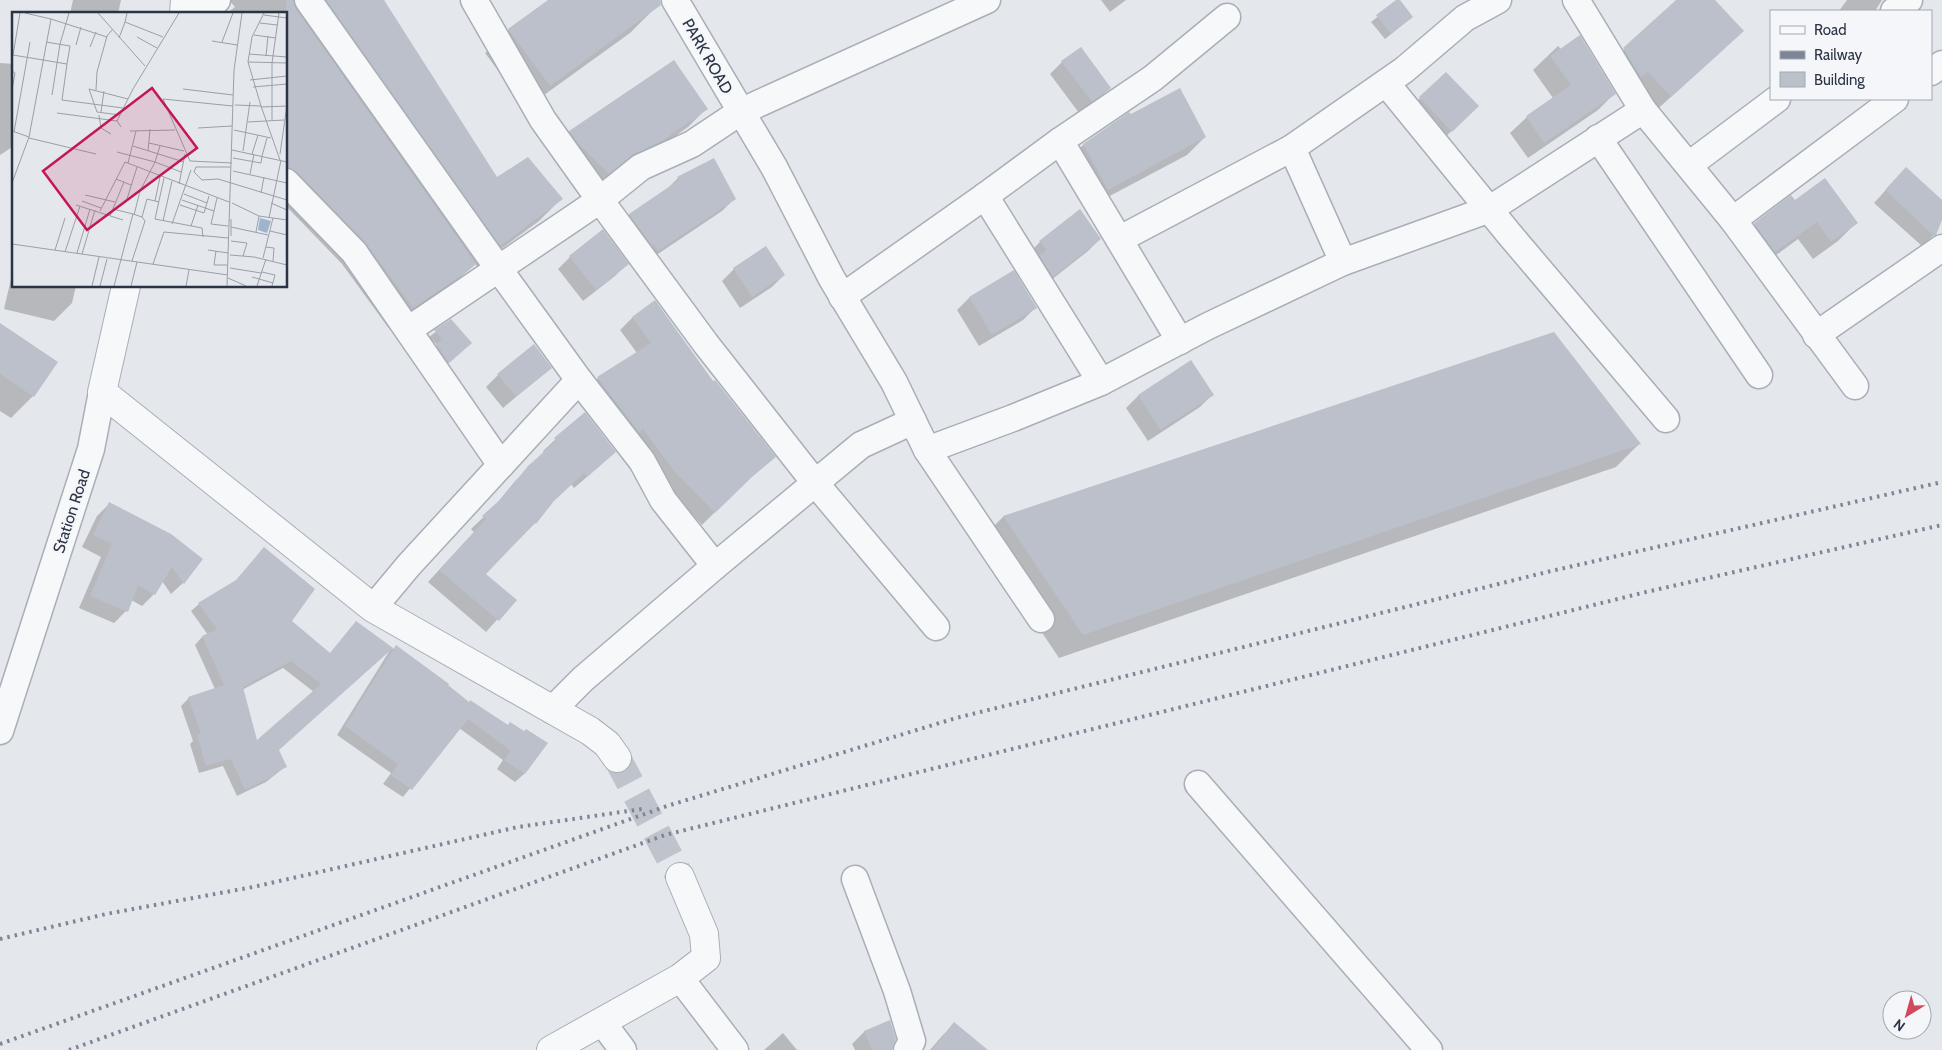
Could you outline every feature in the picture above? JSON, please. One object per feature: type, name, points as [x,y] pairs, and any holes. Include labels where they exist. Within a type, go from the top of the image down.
[{"type":"street","points":[[203,12],[217,0]]},
{"type":"street","points":[[308,0],[579,380],[642,461],[663,500],[714,566]]},
{"type":"street","points":[[474,0],[543,120],[706,344],[816,484],[936,627]]},
{"type":"street","name":"PARK ROAD","points":[[675,0],[774,167],[842,297],[894,382],[927,450],[1041,619]]},
{"type":"street","points":[[408,330],[600,200],[641,167],[692,144],[740,112],[987,0]]},
{"type":"street","points":[[1120,239],[1292,148],[1404,70],[1459,9],[1498,0]]},
{"type":"street","points":[[1576,0],[1643,110],[1733,220],[1855,386]]},
{"type":"street","points":[[1895,10],[1908,0]]},
{"type":"street","points":[[842,297],[1060,141],[1153,78],[1227,17]]},
{"type":"street","points":[[1386,83],[1666,419]]},
{"type":"street","points":[[1689,164],[1776,100]]},
{"type":"street","points":[[1733,220],[1894,100]]},
{"type":"street","points":[[927,450],[1101,382],[1208,326],[1343,262],[1490,209],[1643,110]]},
{"type":"street","points":[[1598,138],[1759,375]]},
{"type":"street","points":[[1060,141],[1180,341]]},
{"type":"street","points":[[1292,148],[1343,262]]},
{"type":"street","points":[[288,184],[354,252],[502,465]]},
{"type":"street","points":[[985,196],[1101,382]]},
{"type":"street","points":[[1816,335],[1942,248]]},
{"type":"street","name":"Station Road","points":[[0,731],[91,449],[126,288]]},
{"type":"street","points":[[373,608],[409,565],[579,380]]},
{"type":"street","points":[[102,392],[373,608],[590,731],[607,744],[617,758]]},
{"type":"street","points":[[552,710],[582,679],[714,566],[816,484],[861,445],[912,421]]},
{"type":"street","points":[[1198,784],[1429,1050]]},
{"type":"street","points":[[551,1050],[680,978],[706,958],[704,934],[680,877]]},
{"type":"street","points":[[855,879],[902,1008],[912,1041],[907,1050]]},
{"type":"street","points":[[680,978],[735,1050]]},
{"type":"street","points":[[602,1022],[623,1050]]},
{"type":"building","points":[[286,0],[293,0],[296,9],[476,264],[413,308],[365,242],[297,172],[288,168],[288,12],[286,12]]},
{"type":"building","points":[[326,0],[384,0],[497,177],[528,157],[563,199],[500,246]]},
{"type":"building","points":[[548,0],[660,0],[661,5],[550,86],[508,29]]},
{"type":"building","points":[[1396,0],[1400,0],[1413,17],[1391,34],[1376,15]]},
{"type":"building","points":[[1676,0],[1715,0],[1744,31],[1671,97],[1648,72],[1641,77],[1623,48]]},
{"type":"building","points":[[1580,35],[1616,94],[1544,143],[1526,116],[1571,85],[1550,56]]},
{"type":"building","points":[[1081,47],[1111,88],[1092,102],[1061,61]]},
{"type":"building","points":[[674,60],[708,109],[662,141],[632,155],[609,174],[578,143],[569,131]]},
{"type":"building","points":[[1446,72],[1479,106],[1452,132],[1419,97]]},
{"type":"building","points":[[1180,88],[1206,137],[1108,190],[1083,144],[1129,112],[1131,114]]},
{"type":"building","points":[[714,158],[736,199],[658,251],[654,244],[652,246],[629,214],[679,180],[677,177]]},
{"type":"building","points":[[1906,167],[1942,200],[1942,220],[1934,236],[1885,190]]},
{"type":"building","points":[[1825,178],[1858,223],[1831,242],[1817,222],[1775,252],[1754,223],[1791,195],[1795,200]]},
{"type":"building","points":[[1080,209],[1101,239],[1053,277],[1039,255],[1047,250],[1039,241]]},
{"type":"building","points":[[603,229],[629,264],[596,290],[569,256]]},
{"type":"building","points":[[766,246],[785,275],[752,297],[733,268]]},
{"type":"building","points":[[1014,270],[1037,308],[992,335],[969,297]]},
{"type":"building","points":[[655,300],[713,381],[715,380],[776,457],[753,476],[715,513],[675,472],[643,429],[639,432],[597,377],[651,343],[632,317]]},
{"type":"building","points":[[451,319],[472,343],[449,363],[436,344],[442,339],[434,330]]},
{"type":"building","points":[[0,323],[58,362],[34,397],[0,374]]},
{"type":"building","points":[[1554,332],[1641,444],[1083,635],[1003,516]]},
{"type":"building","points":[[534,344],[552,368],[516,397],[497,374]]},
{"type":"building","points":[[1191,360],[1214,395],[1160,430],[1138,395]]},
{"type":"building","points":[[585,412],[616,452],[587,477],[584,473],[554,501],[536,524],[486,574],[517,600],[499,621],[439,570],[486,519],[482,516],[503,497],[528,466],[556,441],[554,438]]},
{"type":"building","points":[[109,502],[171,534],[203,559],[184,584],[172,567],[155,595],[138,585],[128,612],[90,596],[112,544],[93,535]]},
{"type":"building","points":[[264,547],[315,589],[292,621],[330,653],[356,621],[393,648],[279,750],[287,767],[245,790],[231,759],[206,766],[197,735],[201,734],[188,697],[224,685],[202,636],[217,629],[198,603],[236,580]],"holes":[[[291,661],[321,684],[257,740],[243,687]]]},
{"type":"building","points":[[396,645],[449,684],[469,702],[470,700],[508,725],[510,722],[524,731],[526,729],[548,743],[525,774],[504,760],[511,751],[468,719],[412,790],[391,775],[398,764],[345,726]]},
{"type":"building","points":[[890,1020],[896,1039],[892,1050],[872,1050],[864,1031]]},
{"type":"building","points":[[954,1022],[988,1050],[932,1050]]},
{"type":"tunnel","points":[[617,758],[680,877]]},
{"type":"railway","points":[[0,1044],[667,806],[956,718],[1547,572],[1942,482]]},
{"type":"railway","points":[[69,1050],[665,835],[1646,592],[1942,525]]},
{"type":"railway","points":[[0,939],[106,914],[253,887],[518,827],[642,809]]}]
